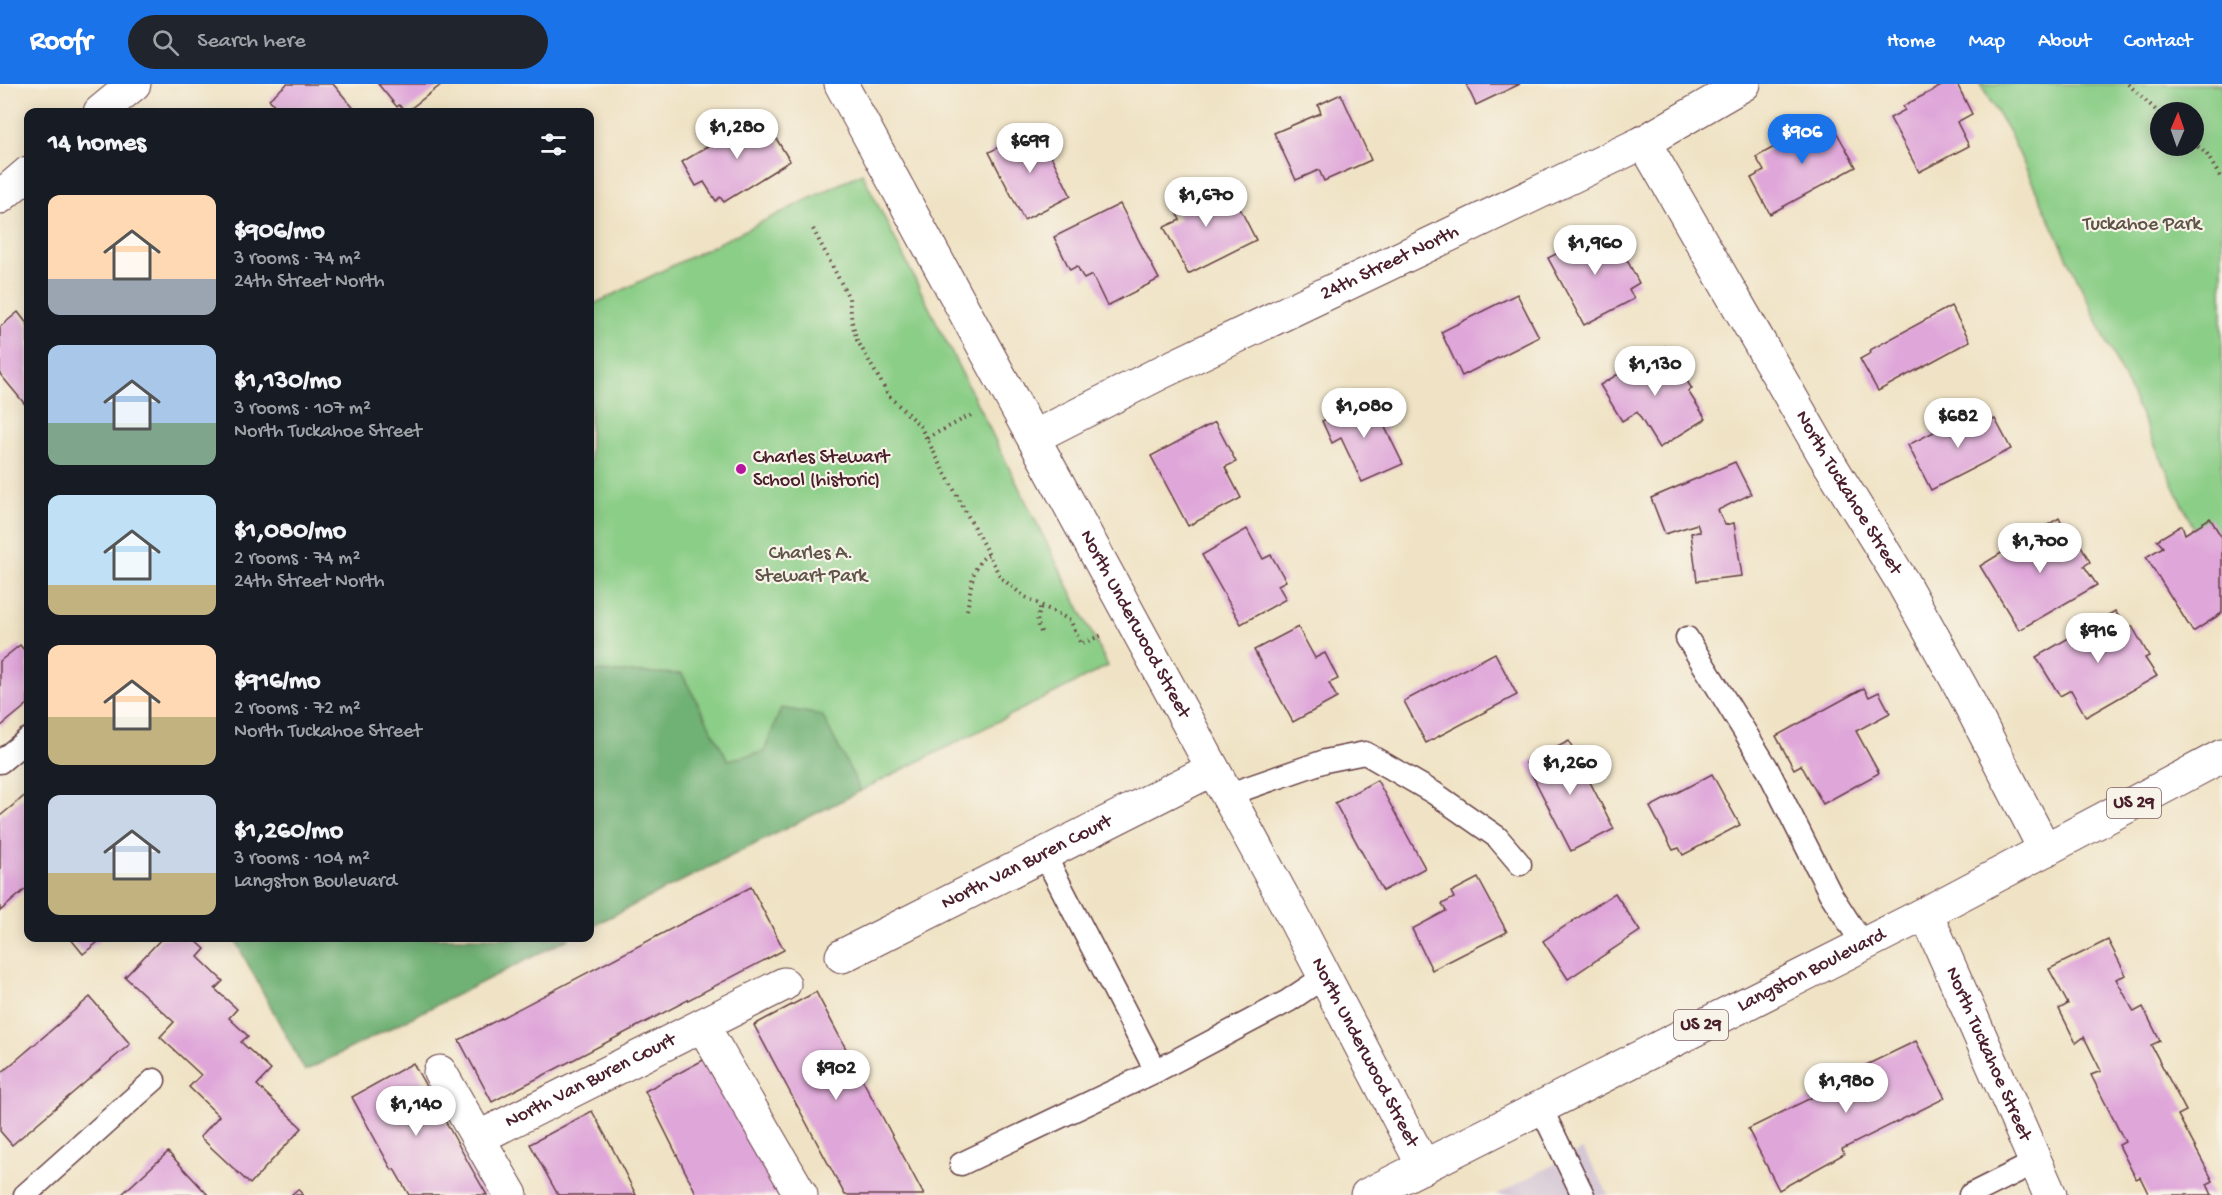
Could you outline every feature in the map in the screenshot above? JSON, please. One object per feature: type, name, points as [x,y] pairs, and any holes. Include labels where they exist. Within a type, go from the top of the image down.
[{"type":"street","points":[[105,108],[134,84]]},
{"type":"street","name":"North Underwood Street","points":[[841,84],[1034,437],[1424,1167]]},
{"type":"street","name":"24th Street North","points":[[1034,437],[1162,372],[1644,142],[1744,84]]},
{"type":"street","name":"North Tuckahoe Street","points":[[1644,142],[1823,453],[1903,583],[1962,689],[2045,850]]},
{"type":"street","points":[[0,197],[24,176]]},
{"type":"street","name":"Langston Boulevard","points":[[1367,1195],[1862,943],[1926,913],[2222,756]]},
{"type":"street","name":"North Van Buren Court","points":[[842,956],[1045,856],[1219,782]]},
{"type":"street","name":"North Tuckahoe Street","points":[[1926,913],[2050,1195]]},
{"type":"street","name":"North Van Buren Court","points":[[477,1138],[784,984]]},
{"type":"street","points":[[703,1026],[801,1195]]},
{"type":"street","points":[[441,1072],[511,1195]]},
{"type":"lane","points":[[1687,638],[1766,766],[1830,892],[1862,943]]},
{"type":"lane","points":[[0,762],[24,742]]},
{"type":"lane","points":[[1219,782],[1365,753],[1434,793],[1497,837],[1520,864]]},
{"type":"lane","points":[[1045,856],[1156,1071]]},
{"type":"lane","points":[[961,1164],[1156,1071],[1288,1001],[1324,977]]},
{"type":"lane","points":[[25,1195],[154,1080]]},
{"type":"lane","points":[[1540,1106],[1583,1195]]},
{"type":"lane","points":[[1970,1195],[2036,1162]]},
{"type":"path","points":[[2128,84],[2150,105]]},
{"type":"path","points":[[2204,151],[2222,180]]},
{"type":"path","points":[[813,229],[849,298],[857,340],[890,396],[914,417],[927,438],[1004,581],[1025,597],[1070,620],[1081,644],[1102,635]]},
{"type":"path","points":[[927,438],[973,414]]},
{"type":"path","points":[[967,610],[976,567],[981,559],[988,555]]},
{"type":"path","points":[[1041,604],[1037,622],[1041,632]]},
{"type":"shaded area","points":[[1583,1149],[1609,1195],[1496,1195]]},
{"type":"green space","name":"Tuckahoe Park","points":[[1980,84],[2222,84],[2222,589],[2009,132]]},
{"type":"green space","name":"Charles A. Stewart Park","points":[[862,173],[1108,666],[594,925],[594,304]]},
{"type":"green space","points":[[594,671],[682,674],[728,760],[764,752],[781,708],[822,715],[861,791],[594,925]]},
{"type":"green space","points":[[236,942],[562,942],[305,1071]]},
{"type":"building","points":[[287,84],[333,84],[354,108],[277,108],[269,99]]},
{"type":"building","points":[[378,84],[442,84],[411,108],[402,108],[399,105],[397,107]]},
{"type":"building","points":[[1466,84],[1520,84],[1476,105]]},
{"type":"building","points":[[1945,84],[1957,84],[1972,114],[1957,122],[1969,146],[1919,172],[1890,118],[1905,110],[1903,106]]},
{"type":"building","points":[[1341,94],[1371,160],[1324,181],[1319,170],[1296,180],[1274,133],[1321,113],[1318,105]]},
{"type":"building","points":[[761,114],[790,161],[724,202],[720,197],[716,201],[704,182],[696,186],[682,162]]},
{"type":"building","points":[[1828,117],[1856,167],[1770,214],[1751,178],[1764,171],[1756,157]]},
{"type":"building","points":[[1037,128],[1071,196],[1024,220],[989,152]]},
{"type":"building","points":[[1195,181],[1207,206],[1232,193],[1256,240],[1188,274],[1164,227],[1180,220],[1168,194]]},
{"type":"building","points":[[1120,204],[1159,279],[1107,306],[1092,275],[1084,279],[1077,266],[1070,270],[1054,237]]},
{"type":"building","points":[[1599,232],[1605,242],[1615,237],[1639,283],[1629,289],[1634,299],[1584,325],[1548,258]]},
{"type":"building","points":[[1517,294],[1539,337],[1462,376],[1441,332]]},
{"type":"building","points":[[1951,306],[1970,341],[1878,391],[1860,359],[1871,353],[1870,350]]},
{"type":"building","points":[[18,312],[24,320],[24,403],[0,374],[0,327]]},
{"type":"building","points":[[1665,346],[1692,389],[1688,391],[1706,419],[1659,448],[1637,412],[1622,421],[1600,385]]},
{"type":"building","points":[[1370,397],[1403,464],[1362,482],[1341,438],[1332,443],[1322,421]]},
{"type":"building","points":[[1977,410],[1984,424],[1995,419],[2011,449],[1931,490],[1908,445]]},
{"type":"building","points":[[1215,422],[1236,462],[1225,467],[1241,498],[1188,526],[1151,456]]},
{"type":"building","points":[[1735,462],[1751,494],[1718,510],[1725,525],[1734,523],[1742,576],[1697,581],[1691,533],[1700,532],[1697,524],[1665,534],[1651,498]]},
{"type":"building","points":[[2059,518],[2068,537],[2074,533],[2090,562],[2084,566],[2097,585],[2019,630],[1980,566]]},
{"type":"building","points":[[2210,518],[2222,538],[2222,613],[2193,632],[2146,557],[2163,547],[2157,540],[2182,525],[2185,534]]},
{"type":"building","points":[[1247,529],[1263,559],[1271,555],[1286,581],[1278,585],[1286,599],[1241,624],[1202,555]]},
{"type":"building","points":[[2115,611],[2127,629],[2132,626],[2149,656],[2145,658],[2157,676],[2086,717],[2071,690],[2060,696],[2036,657]]},
{"type":"building","points":[[1298,627],[1315,658],[1325,653],[1338,679],[1329,683],[1337,698],[1293,722],[1254,650]]},
{"type":"building","points":[[20,645],[24,650],[24,707],[0,727],[0,661]]},
{"type":"building","points":[[1495,653],[1517,695],[1426,743],[1404,701]]},
{"type":"building","points":[[1864,688],[1869,697],[1879,692],[1890,713],[1856,731],[1879,773],[1823,804],[1801,765],[1794,769],[1776,736]]},
{"type":"building","points":[[1569,741],[1614,829],[1571,851],[1526,763]]},
{"type":"building","points":[[1712,774],[1740,825],[1683,855],[1679,848],[1673,850],[1650,807]]},
{"type":"building","points":[[1377,780],[1425,868],[1383,891],[1335,803]]},
{"type":"building","points":[[24,796],[24,890],[0,911],[0,816]]},
{"type":"building","points":[[1478,878],[1507,932],[1432,970],[1412,929],[1446,911],[1442,904],[1454,898],[1451,892]]},
{"type":"building","points":[[751,887],[784,950],[492,1102],[459,1040]]},
{"type":"building","points":[[1615,893],[1640,931],[1568,979],[1543,941]]},
{"type":"building","points":[[2108,940],[2126,975],[2116,979],[2134,1012],[2143,1007],[2160,1041],[2151,1045],[2186,1111],[2178,1115],[2213,1181],[2207,1184],[2212,1195],[2149,1195],[2140,1177],[2136,1179],[2119,1145],[2125,1142],[2091,1075],[2101,1071],[2084,1037],[2076,1043],[2059,1009],[2068,1004],[2049,969]]},
{"type":"building","points":[[73,942],[98,942],[83,954]]},
{"type":"building","points":[[158,942],[197,942],[205,949],[198,957],[223,981],[215,989],[237,1009],[229,1018],[248,1036],[241,1042],[271,1070],[257,1085],[302,1128],[250,1184],[200,1137],[219,1116],[189,1087],[201,1075],[160,1037],[174,1022],[125,977]]},
{"type":"building","points":[[816,992],[924,1195],[845,1195],[754,1025]]},
{"type":"building","points":[[90,997],[130,1044],[12,1145],[0,1131],[0,1074]]},
{"type":"building","points":[[1916,1041],[1945,1098],[1842,1149],[1844,1154],[1779,1190],[1748,1129],[1815,1096],[1812,1091]]},
{"type":"building","points":[[707,1058],[782,1195],[697,1195],[645,1091]]},
{"type":"building","points":[[413,1063],[487,1195],[409,1195],[394,1169],[392,1170],[352,1097]]},
{"type":"building","points":[[592,1111],[636,1195],[558,1195],[530,1144]]},
{"type":"building","points":[[168,1152],[208,1195],[121,1195]]},
{"type":"building","points":[[298,1189],[303,1195],[291,1195]]},
{"type":"place","name":"Charles Stewart School (historic)","points":[[741,469]]}]
